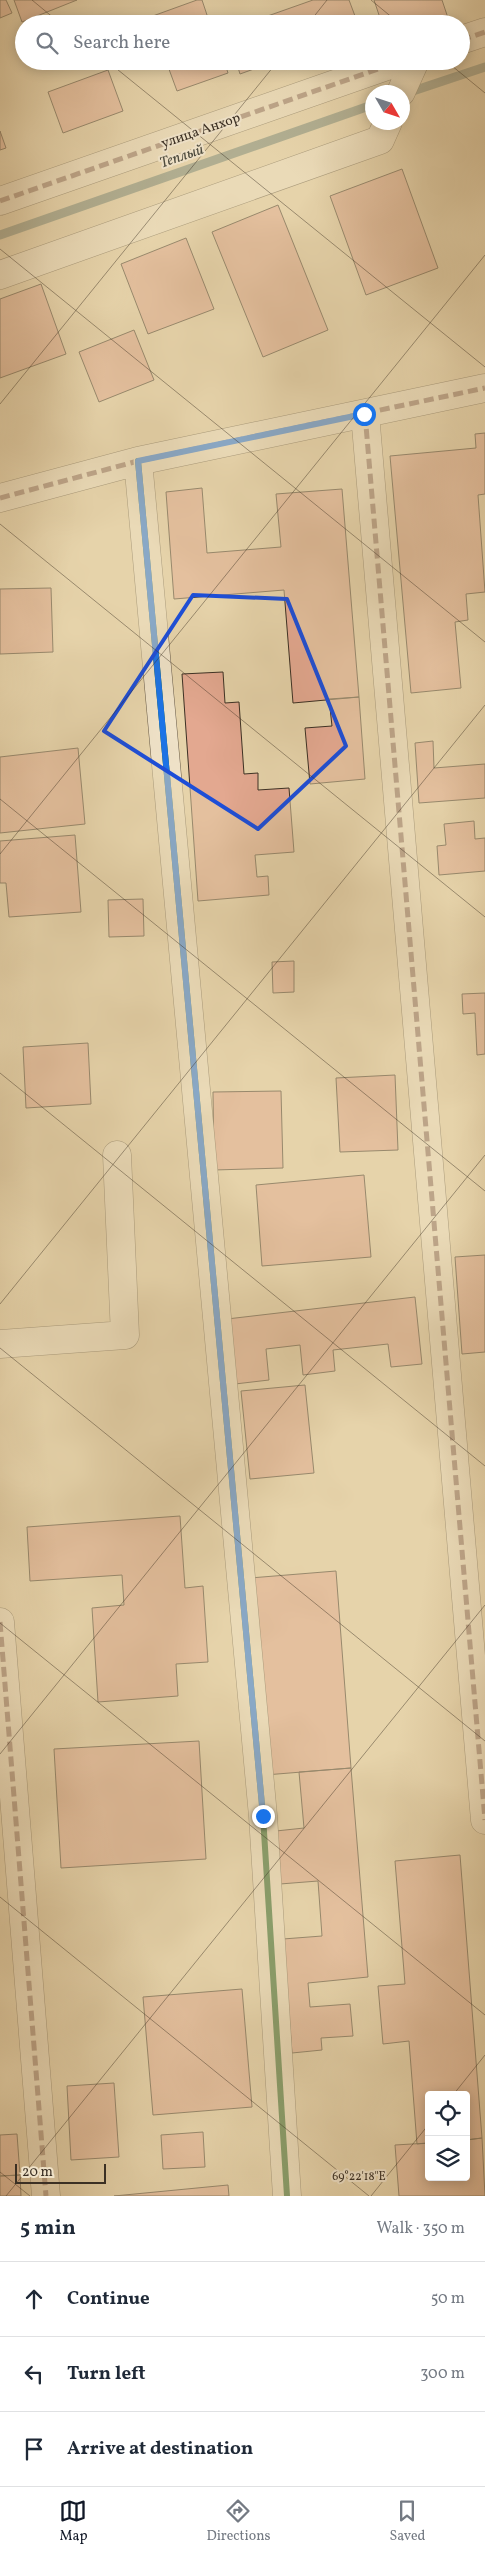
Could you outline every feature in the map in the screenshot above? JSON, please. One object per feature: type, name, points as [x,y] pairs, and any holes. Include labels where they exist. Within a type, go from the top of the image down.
[{"type":"street","points":[[470,37],[485,32]]},
{"type":"street","name":"улица Анхор","points":[[0,201],[375,70]]},
{"type":"street","points":[[404,85],[411,70]]},
{"type":"street","points":[[0,274],[380,140],[384,130]]},
{"type":"street","points":[[0,498],[138,461],[485,388]]},
{"type":"street","points":[[364,414],[485,1820]]},
{"type":"street","points":[[138,461],[263,1816],[287,2196]]},
{"type":"street","points":[[0,1344],[126,1335],[117,1155]]},
{"type":"street","points":[[0,1622],[46,2196]]},
{"type":"highlighted area","points":[[193,595],[287,599],[346,746],[258,829],[104,731]]},
{"type":"building","points":[[0,0],[6,0],[12,13],[0,18]]},
{"type":"building","points":[[14,0],[77,0],[40,15],[19,15]]},
{"type":"building","points":[[197,0],[202,0],[207,15],[156,15]]},
{"type":"building","points":[[313,0],[349,0],[355,15],[270,15]]},
{"type":"building","points":[[374,0],[442,0],[447,15],[379,15]]},
{"type":"building","points":[[108,70],[123,111],[63,133],[48,92]]},
{"type":"building","points":[[169,70],[227,70],[228,73],[177,91]]},
{"type":"building","points":[[239,70],[251,70],[240,74]]},
{"type":"building","points":[[0,131],[6,148],[0,150]]},
{"type":"building","points":[[402,169],[438,268],[366,295],[330,196]]},
{"type":"building","points":[[278,205],[328,330],[263,357],[212,232]]},
{"type":"building","points":[[186,238],[214,309],[148,334],[121,264]]},
{"type":"building","points":[[41,284],[66,354],[0,378],[0,299]]},
{"type":"building","points":[[134,330],[154,380],[99,402],[79,352]]},
{"type":"building","points":[[485,433],[485,494],[478,495],[485,592],[466,594],[468,620],[455,622],[461,688],[411,693],[390,456],[476,448],[475,434]]},
{"type":"building","points":[[202,488],[207,553],[281,547],[276,494],[342,489],[359,697],[293,703],[284,590],[174,599],[166,492]]},
{"type":"building","points":[[51,588],[53,652],[0,654],[0,589]]},
{"type":"building","points":[[223,672],[225,703],[239,702],[244,774],[258,773],[258,790],[289,788],[294,852],[255,855],[257,877],[268,876],[269,895],[198,901],[182,674]]},
{"type":"building","points":[[359,697],[365,779],[310,784],[305,728],[332,726],[329,699]]},
{"type":"building","points":[[433,741],[434,768],[485,764],[485,798],[419,803],[415,743]]},
{"type":"building","points":[[78,748],[85,824],[0,833],[0,757]]},
{"type":"building","points":[[474,821],[475,839],[485,838],[485,871],[439,875],[437,846],[446,845],[444,824]]},
{"type":"building","points":[[75,835],[81,912],[9,917],[6,883],[0,883],[0,841]]},
{"type":"building","points":[[143,899],[144,936],[109,937],[108,900]]},
{"type":"building","points":[[294,961],[294,992],[273,993],[272,962]]},
{"type":"building","points":[[485,993],[485,1054],[477,1055],[475,1013],[463,1014],[462,994]]},
{"type":"building","points":[[88,1043],[91,1104],[26,1108],[23,1047]]},
{"type":"building","points":[[395,1075],[398,1150],[340,1152],[336,1078]]},
{"type":"building","points":[[281,1091],[283,1168],[214,1170],[213,1092]]},
{"type":"building","points":[[364,1175],[371,1257],[262,1266],[256,1185]]},
{"type":"building","points":[[485,1255],[485,1352],[462,1354],[455,1257]]},
{"type":"building","points":[[415,1297],[422,1364],[391,1367],[388,1344],[333,1350],[335,1371],[303,1375],[300,1345],[266,1349],[269,1380],[235,1384],[227,1319]]},
{"type":"building","points":[[305,1385],[314,1473],[250,1479],[241,1391]]},
{"type":"building","points":[[180,1516],[185,1588],[203,1586],[208,1662],[176,1664],[178,1696],[98,1702],[92,1608],[124,1605],[122,1575],[30,1581],[27,1527]]},
{"type":"building","points":[[336,1571],[351,1768],[265,1775],[250,1578]]},
{"type":"building","points":[[199,1741],[206,1859],[61,1868],[54,1749]]},
{"type":"building","points":[[351,1768],[368,1977],[308,1983],[310,2007],[350,2004],[353,2036],[321,2038],[322,2050],[292,2053],[283,1939],[322,1936],[318,1881],[280,1884],[276,1831],[304,1828],[299,1772]]},
{"type":"building","points":[[460,1855],[482,2138],[470,2140],[470,2091],[425,2091],[425,2143],[417,2144],[409,2041],[383,2044],[378,1986],[405,1984],[395,1861]]},
{"type":"building","points":[[242,1989],[252,2107],[153,2115],[143,1997]]},
{"type":"building","points":[[114,2083],[119,2157],[71,2160],[67,2086]]},
{"type":"building","points":[[203,2132],[205,2167],[163,2169],[161,2135]]},
{"type":"building","points":[[17,2134],[20,2175],[0,2176],[0,2135]]},
{"type":"building","points":[[482,2138],[485,2196],[399,2196],[395,2145],[425,2143],[425,2181],[470,2181],[470,2140]]},
{"type":"building","points":[[20,2175],[21,2196],[0,2196],[0,2176]]},
{"type":"building","points":[[228,2185],[229,2196],[114,2196]]},
{"type":"waterway","name":"Теплый","points":[[410,92],[485,67]]},
{"type":"waterway","name":"Теплый","points":[[0,235],[365,107]]},
{"type":"marked path","points":[[470,37],[485,32]]},
{"type":"marked path","points":[[0,201],[375,70]]},
{"type":"marked path","points":[[0,498],[138,461],[485,388]]},
{"type":"marked path","points":[[365,414],[485,1820]]},
{"type":"marked path","points":[[0,1622],[46,2196]]},
{"type":"cycle path","points":[[138,461],[263,1816],[287,2196]]},
{"type":"route","points":[[263,1816],[138,461],[364,414]]}]
